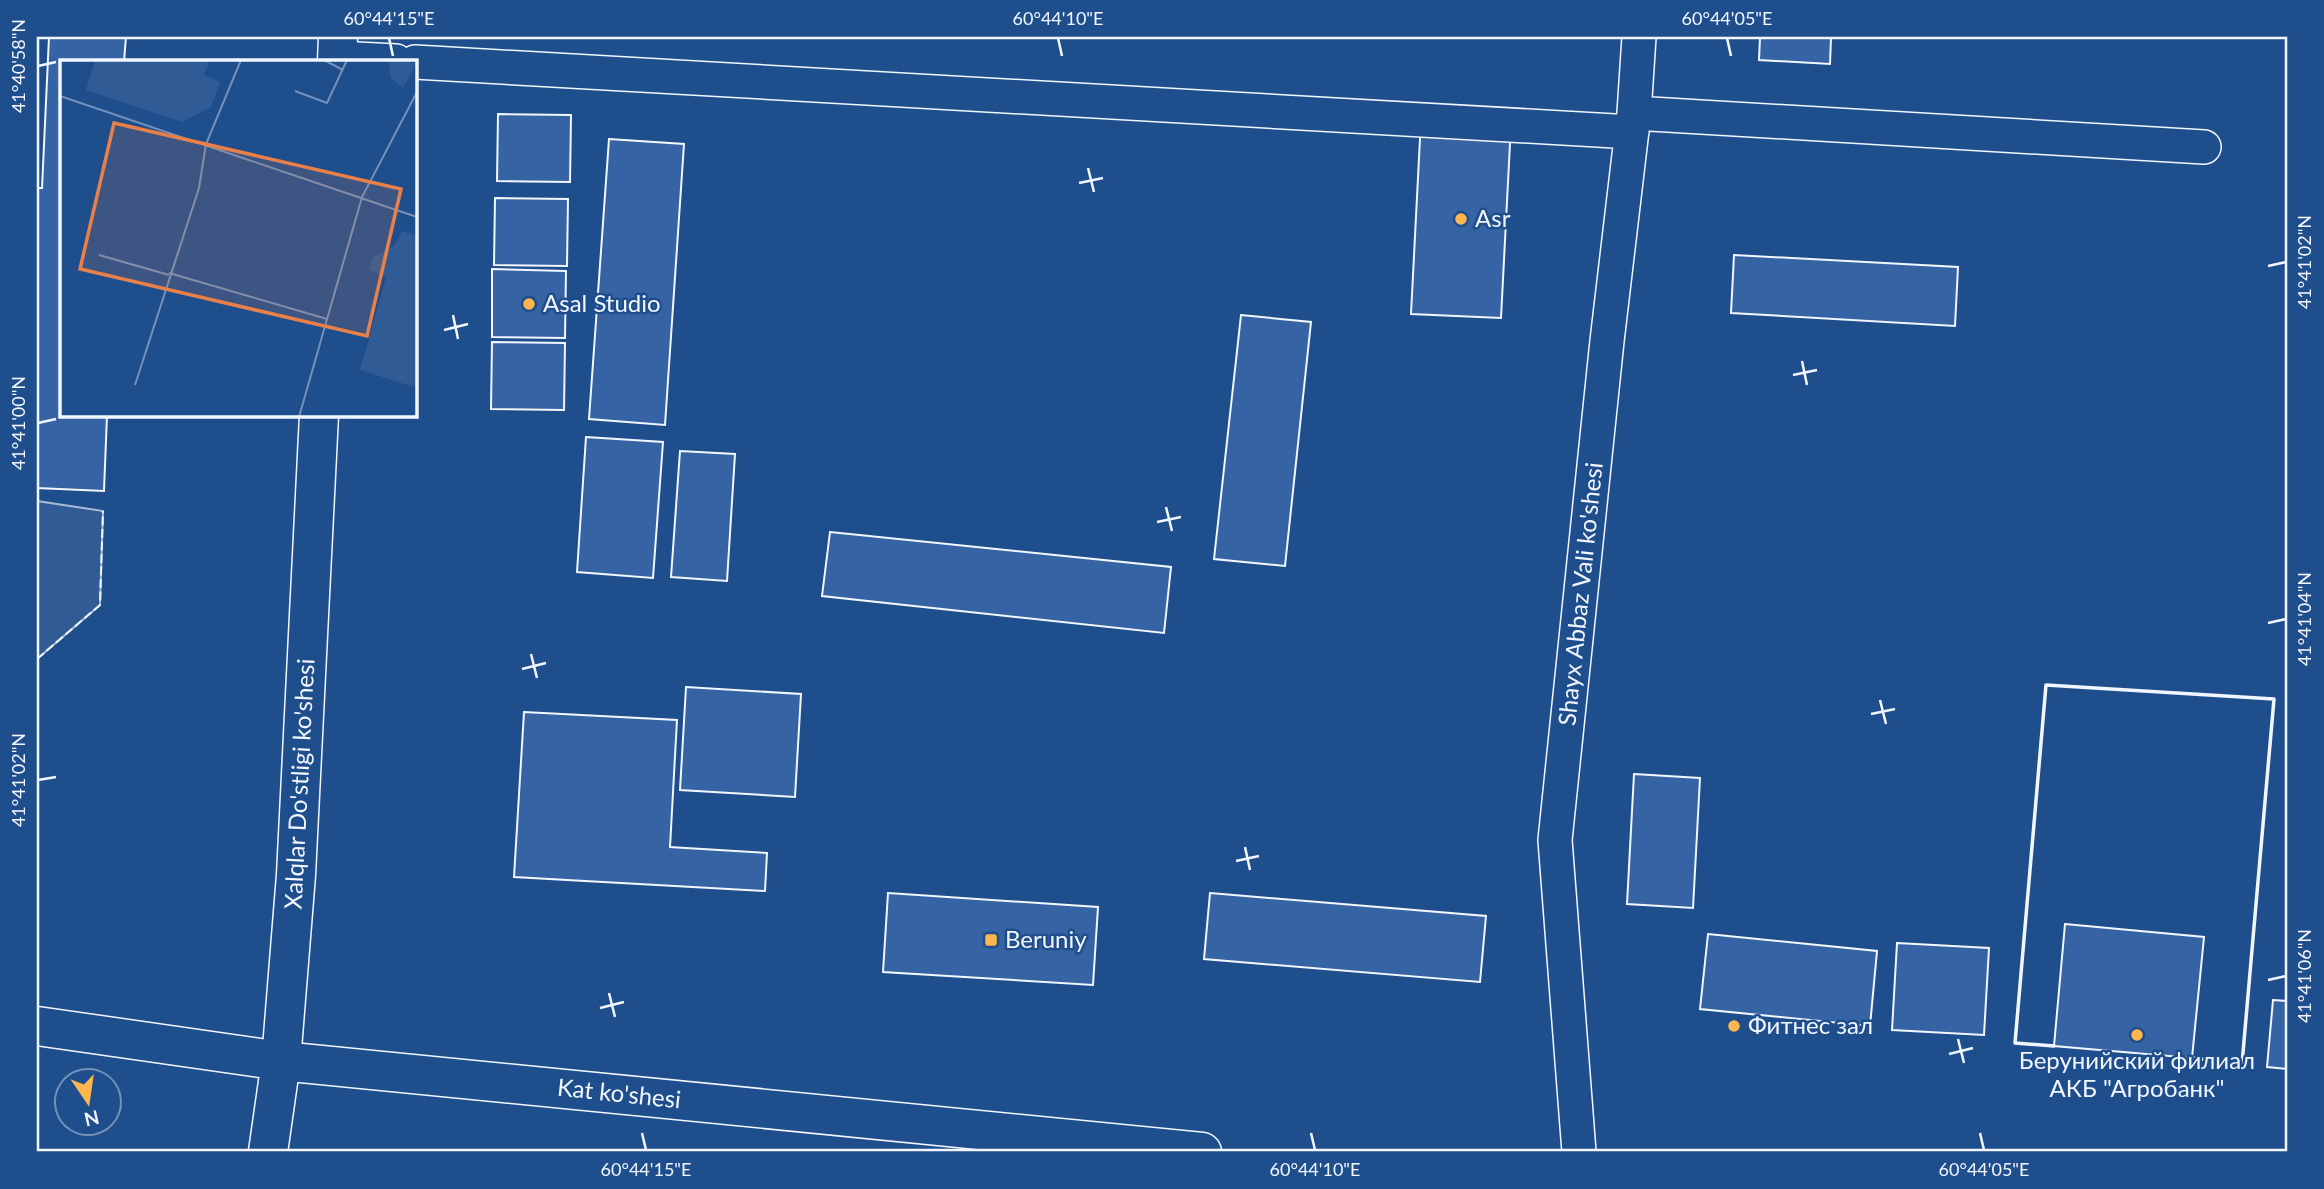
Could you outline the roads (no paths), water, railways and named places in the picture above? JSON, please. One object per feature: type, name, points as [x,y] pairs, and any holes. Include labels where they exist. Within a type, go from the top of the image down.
[{"type":"street","name":"Shayx Abbaz Vali ko'shesi","points":[[1579,1152],[1555,840],[1633,122],[1639,37]]},
{"type":"street","points":[[337,52],[389,60]]},
{"type":"street","points":[[416,62],[1633,122],[2204,147]]},
{"type":"street","name":"Xalqlar Do'stligi ko'shesi","points":[[268,1152],[281,1061],[296,875],[319,416]]},
{"type":"street","name":"Kat ko'shesi","points":[[37,1026],[281,1061],[1202,1152]]},
{"type":"place","name":"Asr","points":[[1461,219]]},
{"type":"place","name":"Asal Studio","points":[[529,304]]},
{"type":"place","name":"Beruniy","points":[[991,940]]},
{"type":"place","name":"Фитнес зал","points":[[1734,1026]]},
{"type":"place","name":"Берунийский филиал АКБ \"Агробанк\"","points":[[2137,1035]]}]
